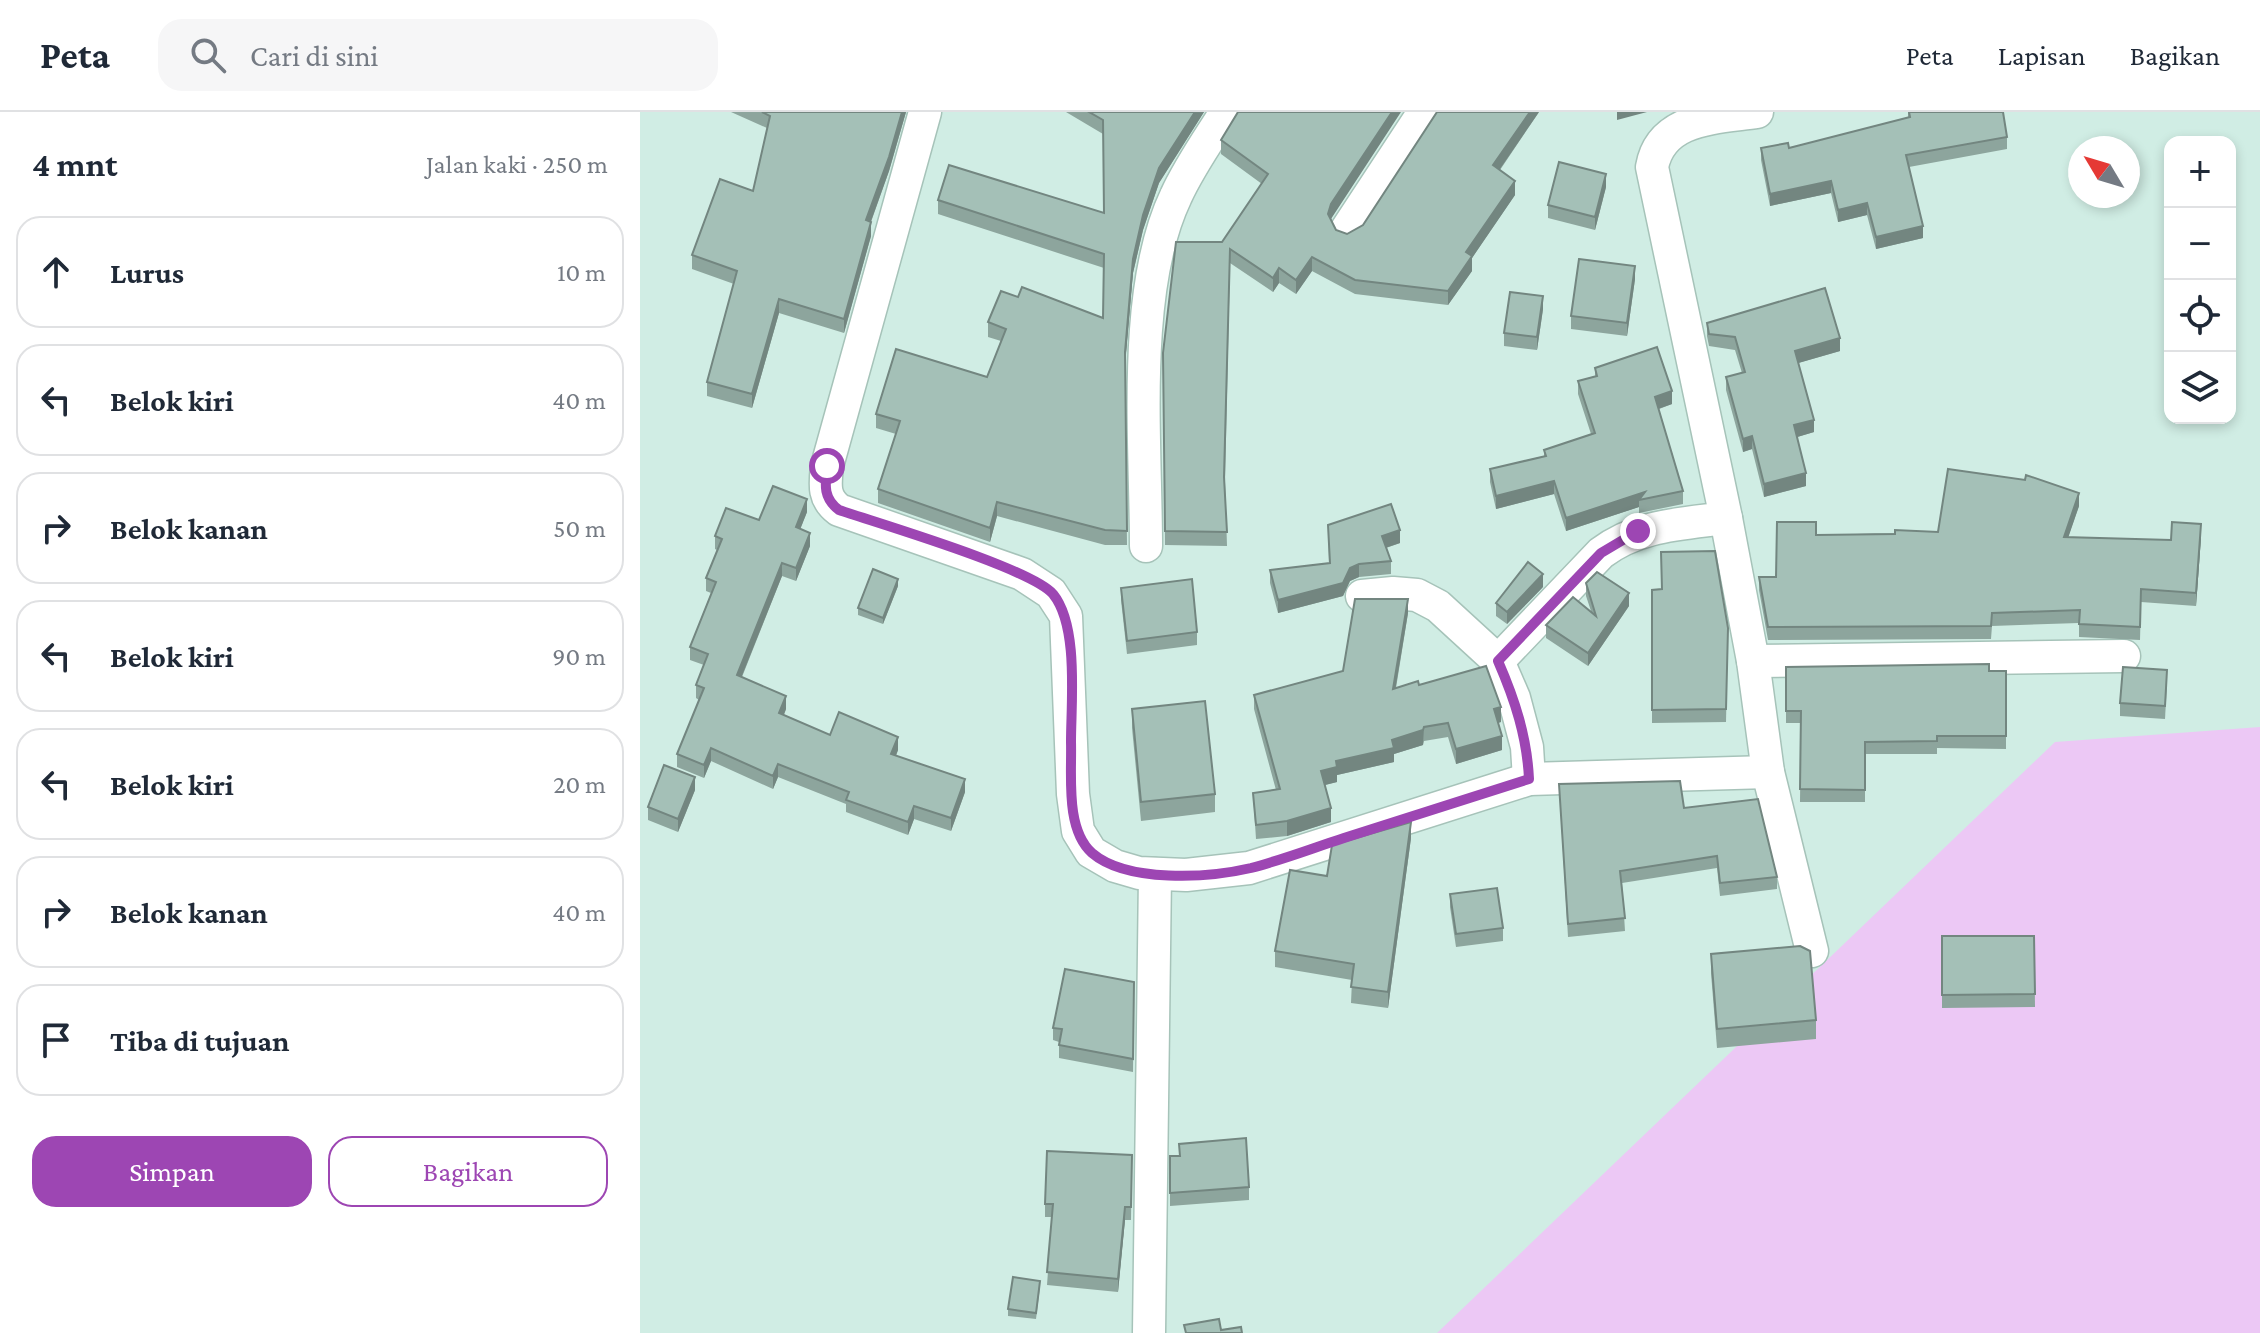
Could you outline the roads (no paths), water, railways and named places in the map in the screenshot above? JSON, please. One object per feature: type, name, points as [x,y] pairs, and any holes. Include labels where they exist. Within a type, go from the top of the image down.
[{"type":"street","points":[[925,112],[827,466],[825,490],[830,503],[839,510],[1022,574],[1051,593],[1066,616],[1073,794],[1078,831],[1091,852],[1115,866],[1155,874],[1249,868],[1529,779],[1768,772]]},
{"type":"street","points":[[1146,546],[1146,305],[1159,243],[1176,196],[1226,112]]},
{"type":"street","points":[[1347,229],[1424,112]]},
{"type":"street","points":[[1757,112],[1702,120],[1677,128],[1664,137],[1655,151],[1652,167],[1726,518],[1753,661],[1768,772],[1812,951]]},
{"type":"street","points":[[1498,661],[1601,553],[1621,538],[1638,531],[1726,518]]},
{"type":"street","points":[[1362,596],[1393,593],[1417,595],[1438,606],[1498,661],[1514,698],[1527,747],[1529,779]]},
{"type":"street","points":[[1753,661],[2124,656]]},
{"type":"street","points":[[1149,1333],[1155,874]]}]
